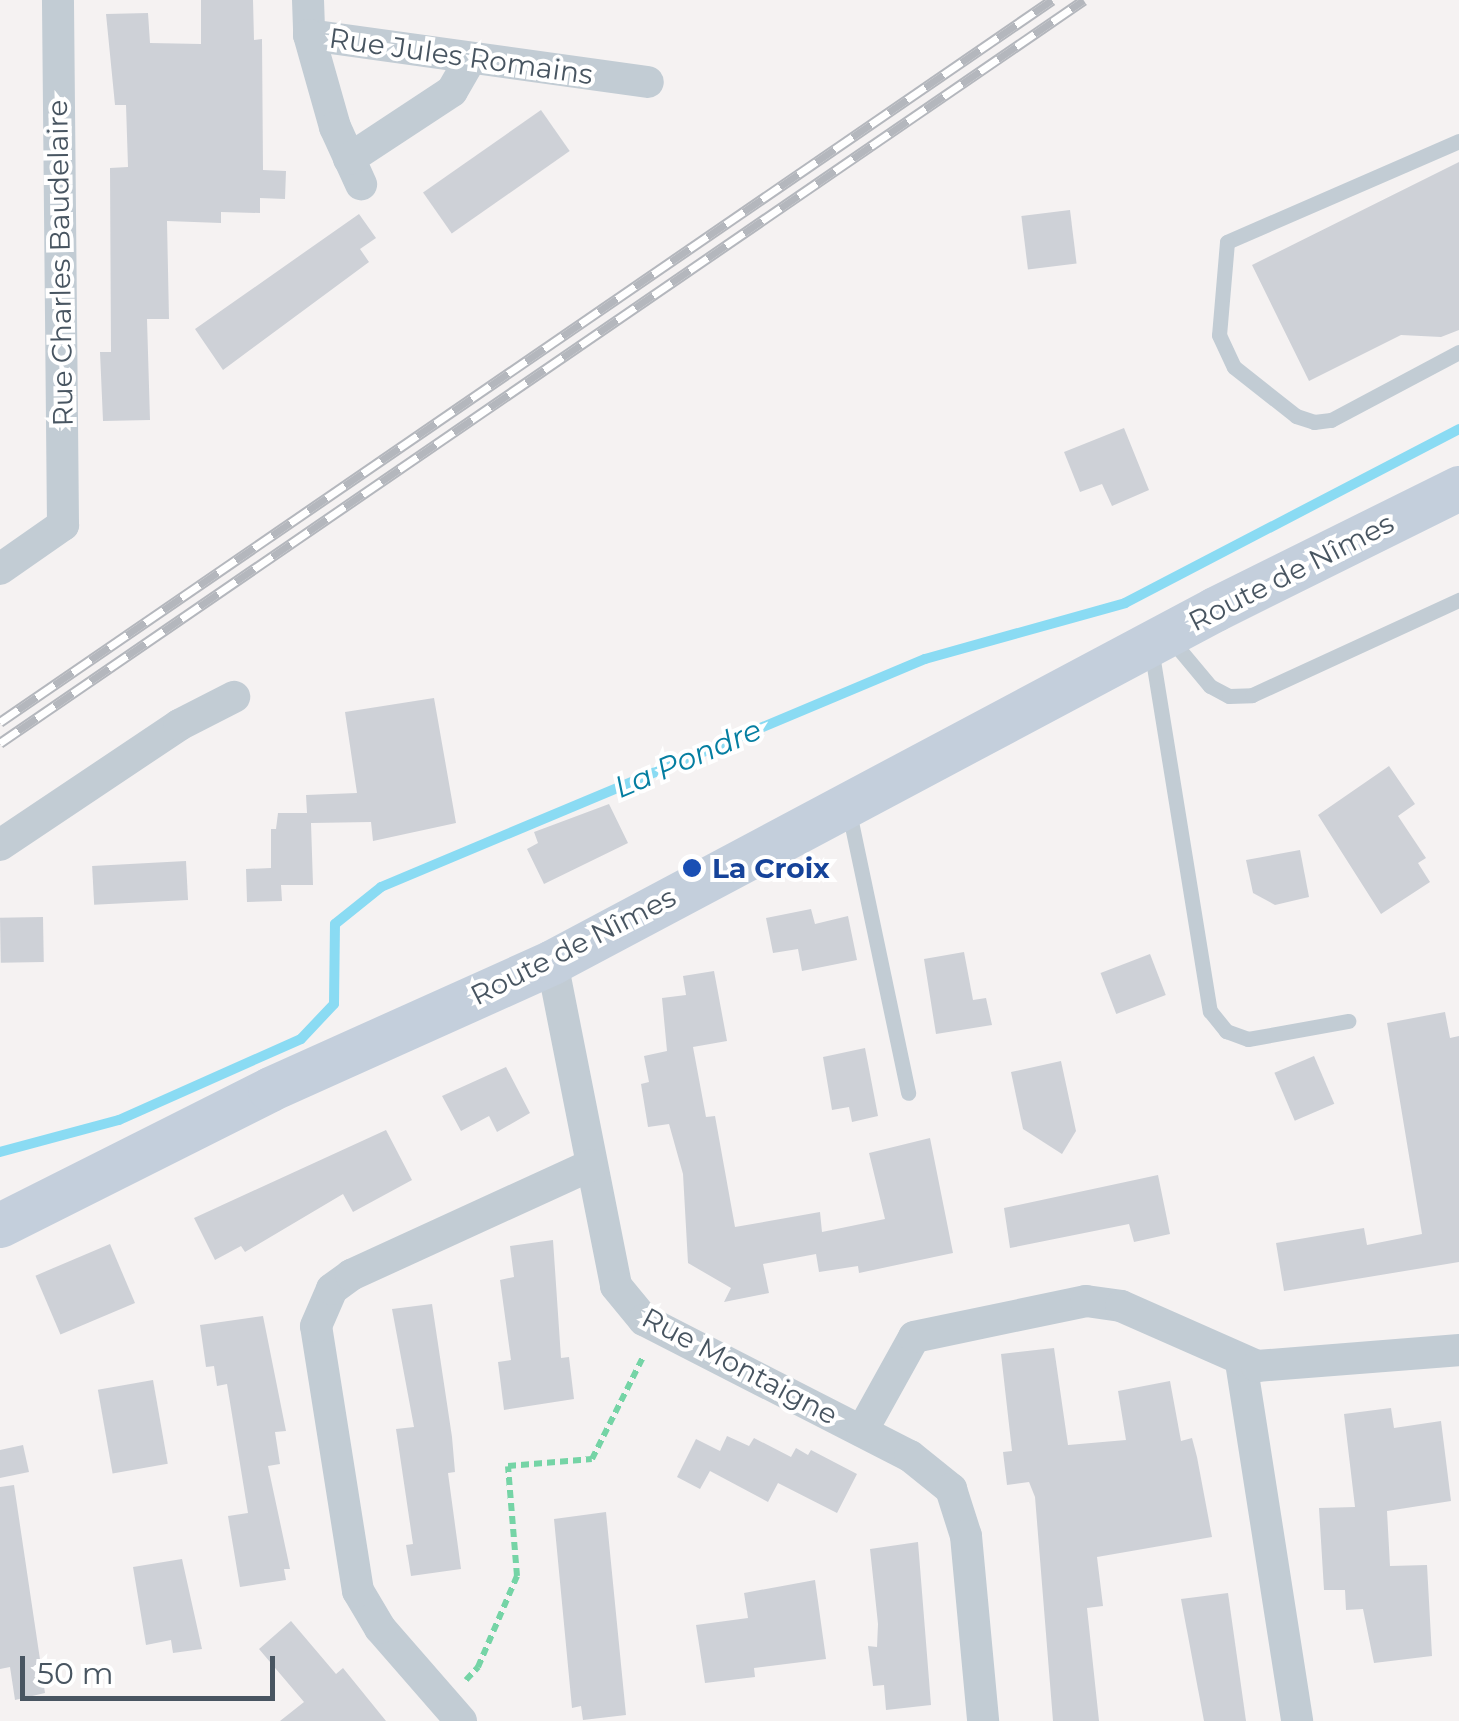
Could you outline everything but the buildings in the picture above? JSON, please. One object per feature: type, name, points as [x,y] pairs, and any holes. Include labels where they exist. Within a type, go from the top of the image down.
[{"type":"street","name":"Rue Charles Baudelaire","points":[[0,570],[63,525],[58,0]]},
{"type":"street","name":"Rue Jules Romains","points":[[308,0],[308,36],[648,82]]},
{"type":"street","points":[[308,36],[354,172],[452,91],[472,58]]},
{"type":"street","name":"Route de Nîmes","points":[[0,1225],[270,1089],[552,962],[1159,639],[1459,488]]},
{"type":"street","points":[[0,845],[179,725],[234,697]]},
{"type":"street","name":"Rue Montaigne","points":[[552,962],[616,1286],[628,1307],[657,1327],[933,1470],[956,1501],[966,1536],[983,1721]]},
{"type":"street","points":[[453,1711],[380,1628],[358,1591],[316,1326],[332,1289],[351,1275],[591,1165]]},
{"type":"street","points":[[862,1430],[914,1337],[1016,1314],[1107,1303],[1240,1362],[1459,1350]]},
{"type":"street","points":[[1240,1362],[1297,1721]]},
{"type":"lane","points":[[1459,141],[1226,242],[1219,335],[1234,367],[1296,416],[1314,422],[1332,420],[1459,352]]},
{"type":"lane","points":[[1159,639],[1210,686],[1229,696],[1252,695],[1459,600]]},
{"type":"lane","points":[[1159,639],[1210,1012],[1226,1031],[1248,1039],[1348,1021]]},
{"type":"lane","points":[[847,803],[908,1093]]},
{"type":"path","points":[[453,1711],[478,1667],[517,1576],[508,1466],[592,1459],[657,1327]]},
{"type":"waterway","name":"La Pondre","points":[[0,1152],[119,1120],[301,1039],[334,1004],[335,924],[381,887],[925,659],[1125,603],[1459,429]]},
{"type":"railway","points":[[0,722],[1052,0]]},
{"type":"railway","points":[[0,743],[1084,0]]},
{"type":"place","name":"La Croix","points":[[692,868]]}]
